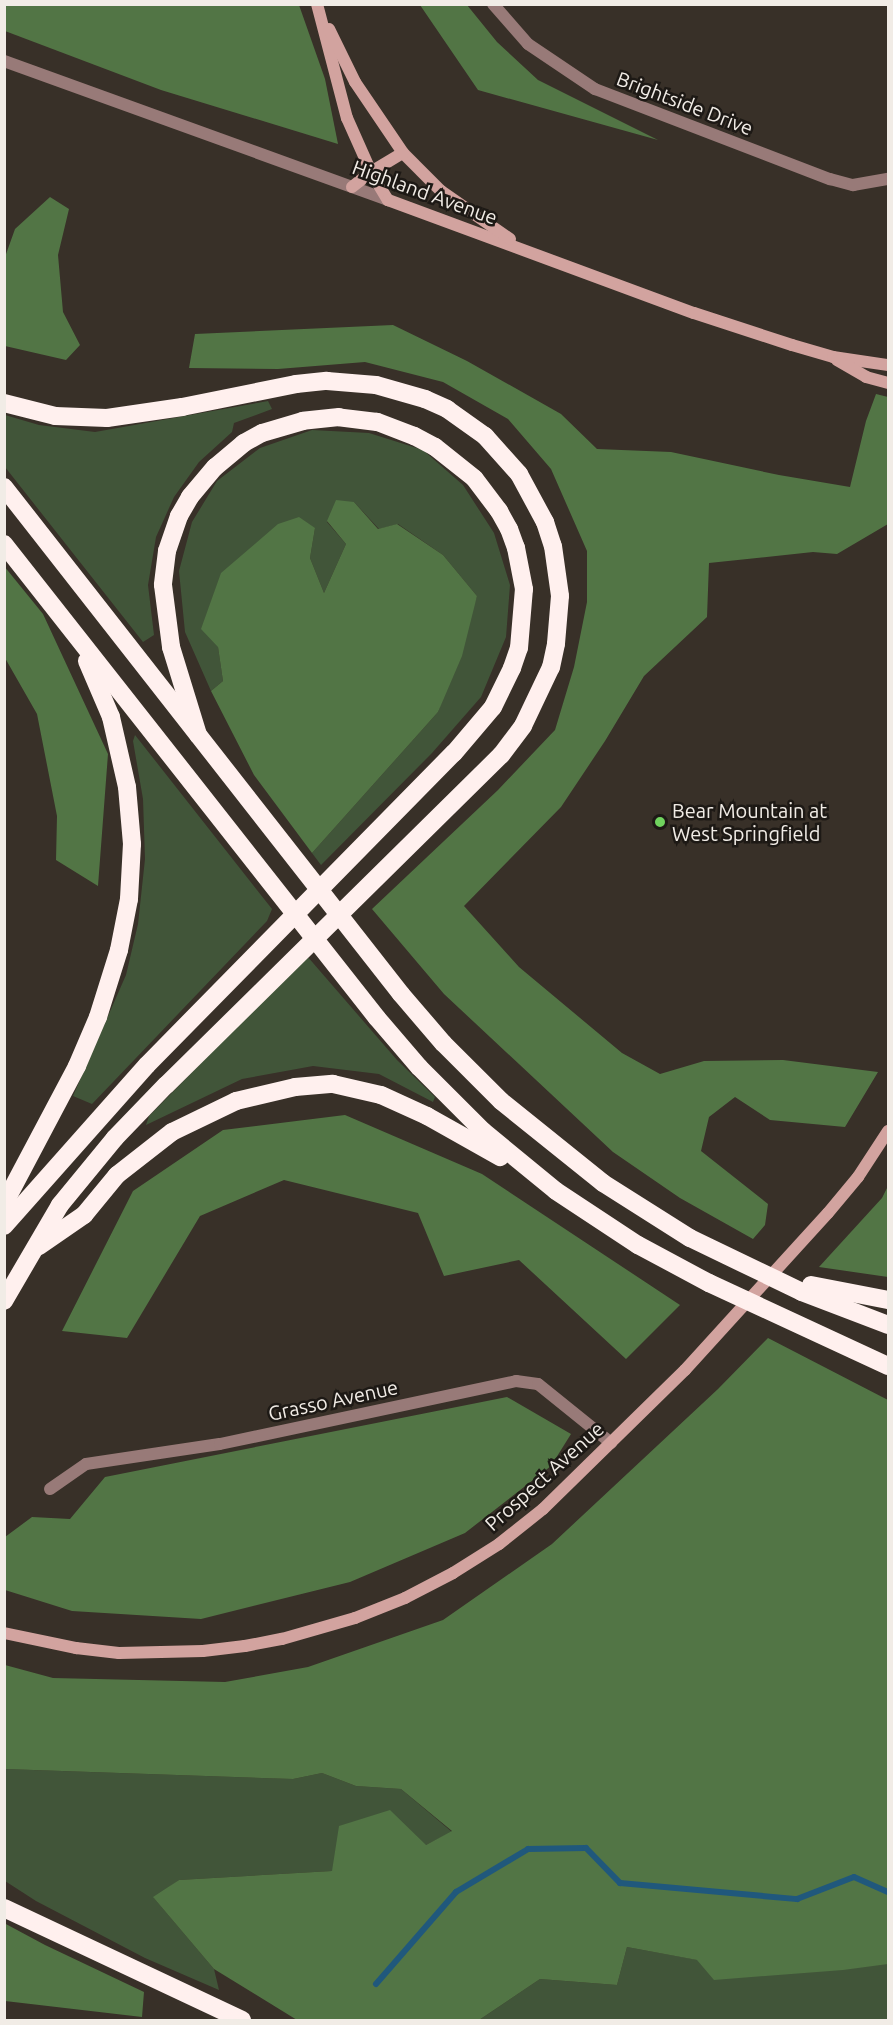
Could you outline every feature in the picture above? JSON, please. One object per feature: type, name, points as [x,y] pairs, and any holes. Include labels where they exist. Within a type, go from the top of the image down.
[{"type":"highway","points":[[4,403],[55,417],[107,418],[173,409],[296,384],[327,381],[376,385],[425,399],[447,409],[485,436],[519,474],[545,522],[553,546],[560,596],[557,636],[551,667],[534,707],[506,747],[166,1084],[115,1138],[60,1205],[4,1301]]},
{"type":"highway","points":[[4,1226],[147,1065],[454,753],[493,707],[519,648],[524,589],[516,548],[509,529],[493,502],[474,478],[435,447],[414,436],[377,422],[358,418],[321,418],[282,426],[244,443],[222,460],[202,481],[179,516],[171,535],[164,568],[164,605],[171,647],[198,735]]},
{"type":"highway","points":[[4,487],[360,943],[443,1043],[532,1128],[640,1208],[732,1260],[805,1288],[888,1325]]},
{"type":"highway","points":[[4,544],[376,1018],[435,1083],[483,1131],[548,1185]]},
{"type":"highway","points":[[4,1204],[73,1076],[98,1017],[119,950],[129,899],[132,844],[123,764],[107,707],[75,635]]},
{"type":"highway","points":[[33,1251],[84,1215],[117,1175],[172,1132],[236,1101],[295,1087],[333,1084],[381,1095],[468,1138],[548,1185],[638,1245],[709,1283],[888,1366]]},
{"type":"highway","points":[[805,1288],[888,1300]]},
{"type":"highway","points":[[832,1339],[888,1357]]},
{"type":"highway","points":[[4,1908],[242,2020]]},
{"type":"main road","points":[[317,4],[355,82],[403,153],[441,191],[523,248]]},
{"type":"main road","points":[[317,4],[347,118],[371,172],[388,200]]},
{"type":"main road","points":[[352,187],[371,172],[403,153]]},
{"type":"main road","name":"Highland Avenue","points":[[388,200],[694,313],[833,357],[888,365]]},
{"type":"main road","name":"Highland Avenue","points":[[833,357],[866,377],[888,382]]},
{"type":"main road","name":"Prospect Avenue","points":[[4,1633],[76,1648],[161,1653],[244,1646],[319,1629],[405,1598],[453,1573],[498,1544],[543,1509],[685,1370],[858,1177],[888,1131]]},
{"type":"street","name":"Brightside Drive","points":[[493,4],[528,44],[572,76],[602,92],[830,180],[853,185],[888,178]]},
{"type":"street","name":"Highland Avenue","points":[[4,61],[388,200]]},
{"type":"street","name":"Grasso Avenue","points":[[50,1489],[86,1464],[220,1444],[524,1381],[545,1389],[611,1443]]},
{"type":"green space","points":[[4,5],[299,5],[325,79],[338,144],[161,90],[5,31]]},
{"type":"green space","points":[[420,5],[467,5],[497,42],[538,80],[658,140],[478,90]]},
{"type":"green space","points":[[50,197],[69,209],[58,255],[63,312],[80,345],[66,360],[5,346],[5,257],[15,229]]},
{"type":"green space","points":[[393,325],[467,361],[561,414],[597,449],[671,452],[779,475],[850,487],[866,421],[876,394],[888,397],[888,524],[837,554],[813,552],[709,563],[707,617],[644,676],[605,741],[561,807],[464,906],[519,967],[622,1053],[660,1074],[704,1061],[783,1060],[878,1072],[845,1127],[770,1120],[735,1097],[709,1117],[701,1151],[768,1204],[765,1225],[753,1239],[680,1198],[613,1152],[444,994],[372,909],[498,790],[555,730],[574,667],[587,602],[587,551],[551,469],[508,419],[443,382],[365,362],[278,369],[189,368],[195,334]]},
{"type":"green space","points":[[268,401],[272,409],[234,423],[232,432],[199,462],[174,497],[156,537],[148,585],[154,635],[143,642],[5,467],[5,415],[39,425],[95,432]]},
{"type":"green space","points":[[312,430],[369,433],[423,450],[463,485],[494,533],[510,585],[506,637],[481,697],[432,753],[321,865],[312,853],[438,712],[477,596],[443,555],[398,524],[379,529],[354,502],[327,522],[346,544],[324,593],[310,558],[315,528],[218,647],[223,681],[211,691],[185,632],[179,571],[192,522],[217,481],[260,448]]},
{"type":"green space","points":[[336,500],[354,502],[378,529],[397,524],[443,555],[477,596],[462,656],[438,712],[312,853],[254,775],[211,691],[223,681],[218,647],[201,629],[221,573],[278,524],[299,517],[315,528],[310,558],[324,593],[346,544],[327,521]]},
{"type":"green space","points":[[4,566],[43,614],[108,754],[98,886],[56,860],[57,816],[37,714],[5,658]]},
{"type":"green space","points":[[135,735],[272,909],[267,921],[92,1104],[73,1096],[126,975],[138,924],[145,859],[143,799],[133,741]]},
{"type":"green space","points":[[307,956],[397,1060],[435,1097],[433,1102],[379,1074],[313,1066],[242,1079],[146,1125],[149,1116]]},
{"type":"green space","points":[[345,1115],[482,1174],[680,1305],[626,1359],[519,1260],[444,1276],[418,1213],[284,1180],[200,1216],[127,1338],[62,1331],[133,1191],[223,1130]]},
{"type":"green space","points":[[888,1186],[888,1277],[819,1267],[882,1198]]},
{"type":"green space","points":[[768,1338],[888,1400],[888,1964],[843,1970],[714,1980],[697,1960],[627,1947],[617,1985],[540,1979],[479,2020],[297,2020],[214,1969],[153,1897],[179,1880],[332,1871],[339,1826],[390,1810],[426,1845],[452,1831],[401,1789],[356,1786],[322,1773],[293,1779],[5,1769],[5,1665],[53,1678],[225,1682],[308,1667],[443,1620],[552,1544],[718,1389]]},
{"type":"green space","points":[[507,1397],[571,1434],[551,1466],[465,1533],[350,1582],[201,1619],[72,1611],[5,1590],[5,1537],[32,1517],[70,1519],[105,1477]]},
{"type":"green space","points":[[4,1769],[293,1779],[322,1773],[356,1786],[401,1789],[452,1832],[426,1845],[332,1871],[179,1880],[154,1898],[214,1969],[219,1990],[145,1958],[36,1901],[5,1881]]},
{"type":"green space","points":[[4,1923],[144,1992],[142,2017],[5,2001]]},
{"type":"green space","points":[[627,1947],[698,1960],[886,1963],[888,1964],[888,2020],[479,2020],[540,1979],[617,1985]]},
{"type":"waterway","points":[[376,1984],[456,1892],[528,1849],[586,1848],[620,1883],[797,1899],[854,1877],[888,1892]]},
{"type":"place","name":"Bear Mountain at West Springfield","points":[[660,822]]}]
